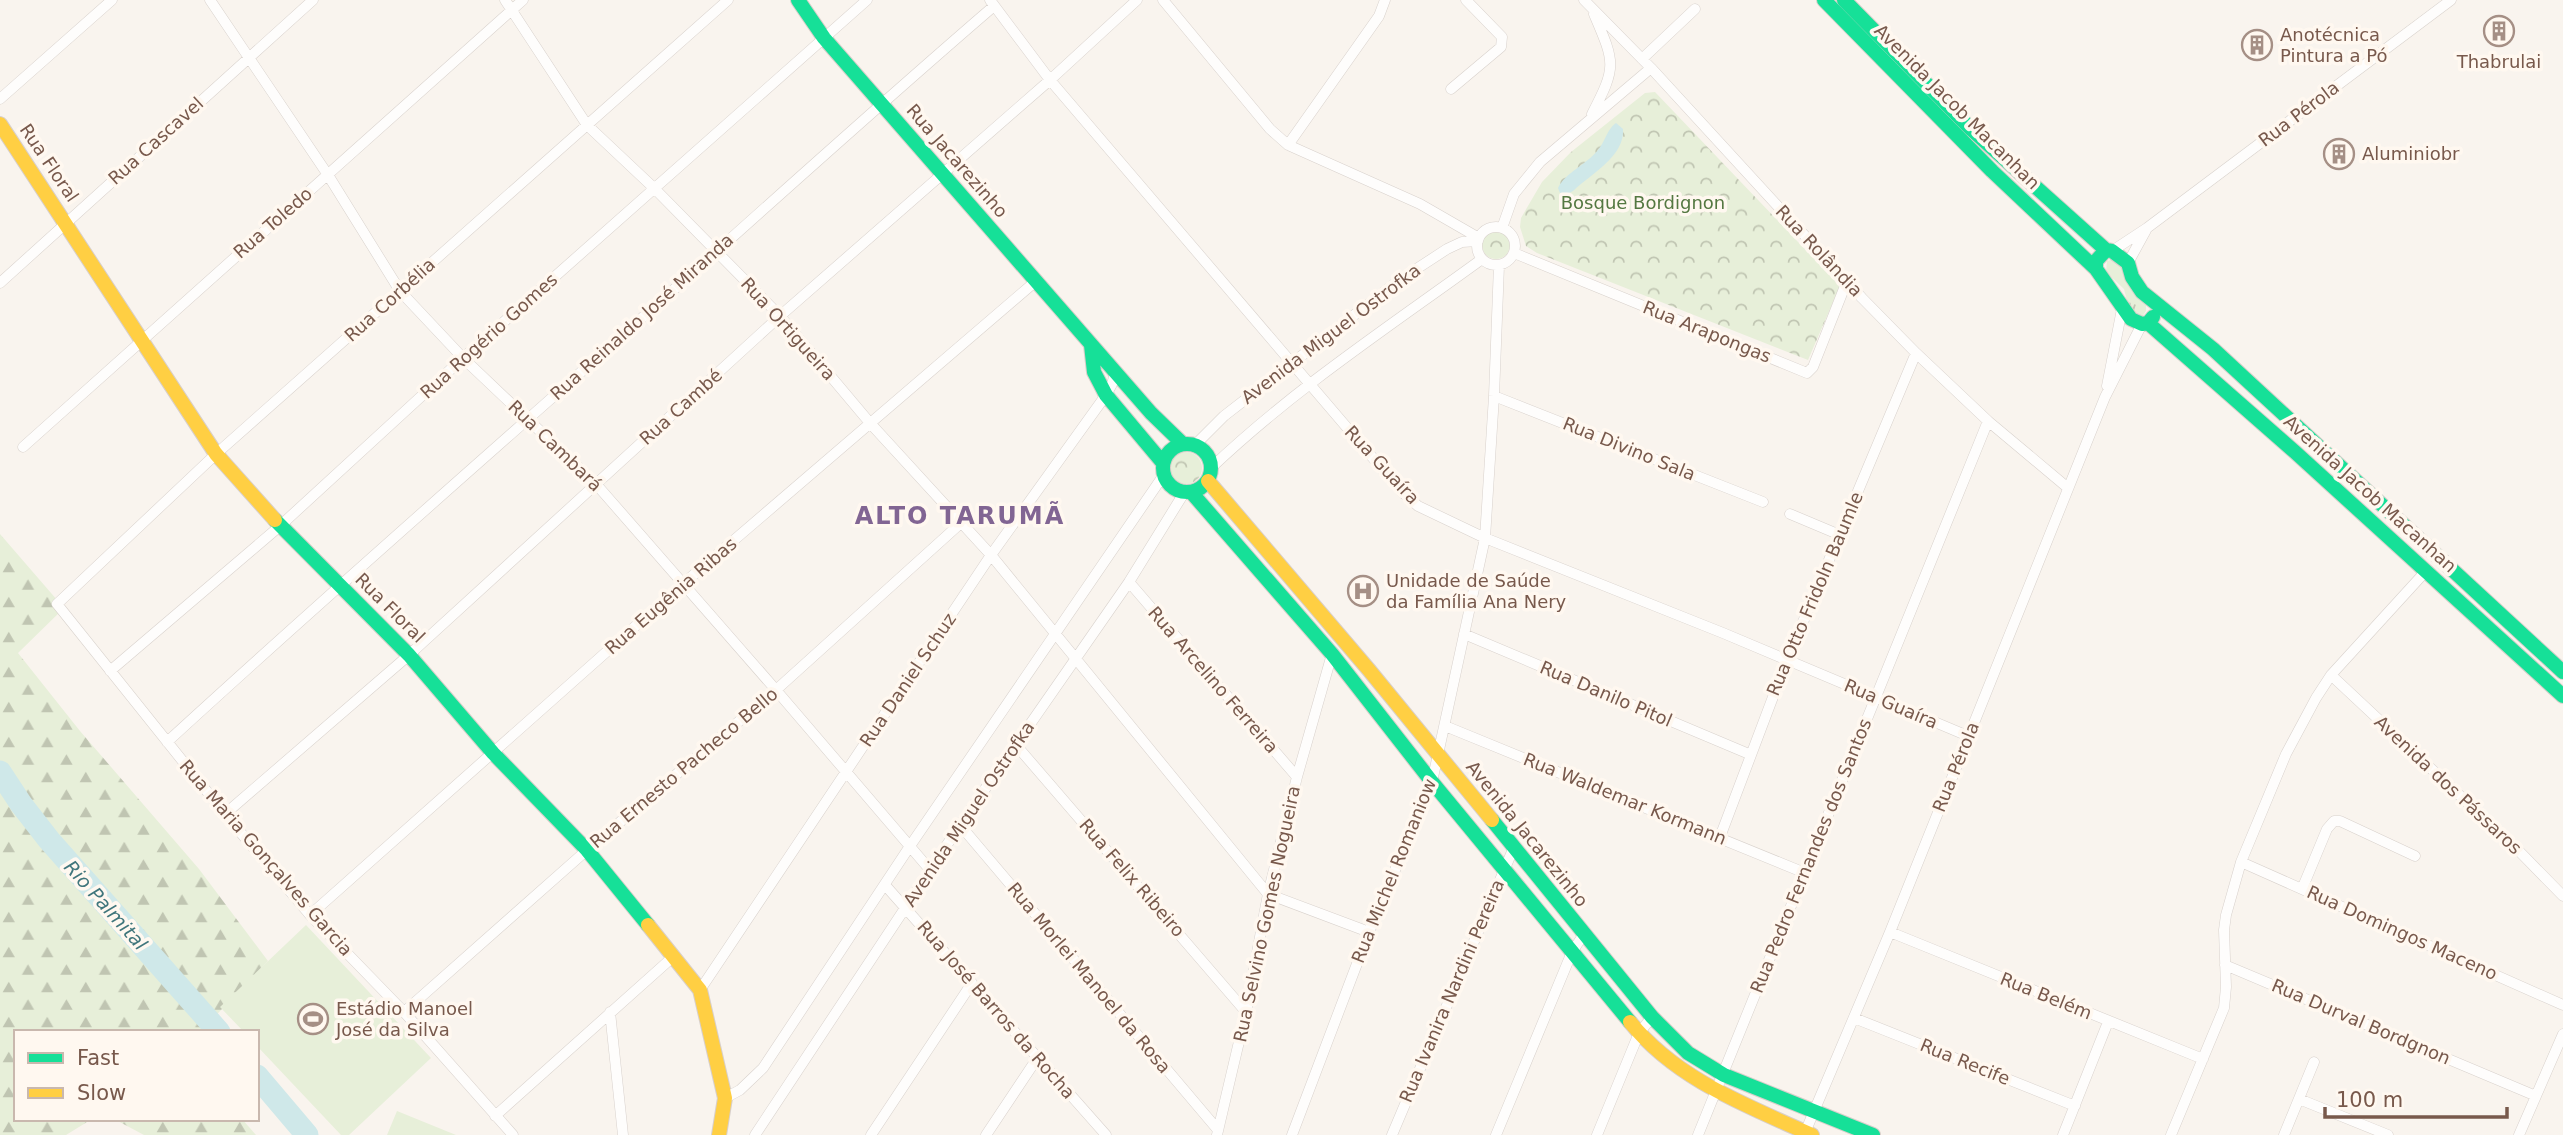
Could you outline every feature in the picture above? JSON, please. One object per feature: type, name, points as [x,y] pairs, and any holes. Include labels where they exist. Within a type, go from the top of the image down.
[{"type":"street","points":[[0,99],[112,0]]},
{"type":"street","name":"Rua Cambará","points":[[210,0],[328,175],[400,291],[463,358],[596,484],[931,871]]},
{"type":"street","name":"Rua Cascavel","points":[[0,283],[313,0]]},
{"type":"street","name":"Rua Ortigueira","points":[[506,0],[587,125],[655,189],[780,316],[870,423],[991,555],[1268,894]]},
{"type":"street","name":"Rua Toledo","points":[[23,447],[523,0]]},
{"type":"street","name":"Rua Corbélia","points":[[57,604],[216,454],[728,0]]},
{"type":"street","name":"Rua Jacarezinho","points":[[798,0],[824,38],[880,104],[944,173],[1091,345],[1157,419],[1189,445]]},
{"type":"street","name":"Rua Rogério Gomes","points":[[110,670],[280,526],[463,358],[867,0]]},
{"type":"street","name":"Rua Cambé","points":[[225,814],[409,654],[780,316],[1138,0]]},
{"type":"street","points":[[1163,0],[1270,129],[1288,145],[1420,204],[1478,240]]},
{"type":"street","points":[[1288,145],[1379,16],[1385,0]]},
{"type":"street","points":[[1451,89],[1501,47],[1502,37],[1466,0]]},
{"type":"street","name":"Avenida Jacob Macanhan","points":[[1824,0],[1992,171],[2096,269],[2131,319],[2145,323],[2426,570],[2563,696]]},
{"type":"street","name":"Avenida Jacob Macanhan","points":[[1844,0],[1999,157],[2109,251],[2127,263],[2138,287],[2213,349],[2563,672]]},
{"type":"street","name":"Rua Pérola","points":[[2109,251],[2147,228],[2451,0]]},
{"type":"street","name":"Rua Guaíra","points":[[992,3],[1050,80],[1309,385],[1402,492],[1418,506],[1485,538],[1968,736]]},
{"type":"street","name":"Rua Reinaldo José Miranda","points":[[167,742],[339,584],[717,251],[992,3]]},
{"type":"street","points":[[1588,4],[1608,45],[1611,70],[1610,80],[1590,117]]},
{"type":"street","name":"Rua Rolândia","points":[[1588,4],[1916,353],[1987,421],[2068,488]]},
{"type":"street","points":[[1642,59],[1695,9]]},
{"type":"street","points":[[1502,228],[1514,194],[1540,162],[1651,68]]},
{"type":"street","name":"Rua Floral","points":[[0,124],[216,454],[280,526],[409,654],[493,753],[587,850],[700,990],[725,1098],[722,1131]]},
{"type":"street","points":[[1502,228],[1513,238],[1514,253],[1507,262],[1499,265],[1488,263],[1478,251],[1478,240],[1486,230],[1502,228]]},
{"type":"street","name":"Rua Pérola","points":[[2127,263],[2147,228]]},
{"type":"street","name":"Avenida Miguel Ostrofka","points":[[1189,445],[1290,362],[1398,281],[1462,242],[1478,240]]},
{"type":"street","points":[[2096,269],[2096,261],[2109,251]]},
{"type":"street","name":"Rua Arapongas","points":[[1514,253],[1807,373],[1813,367],[1847,281]]},
{"type":"street","name":"Avenida Miguel Ostrofka","points":[[1209,474],[1234,446],[1309,385],[1376,333],[1482,259]]},
{"type":"street","name":"Rua Michel Romaniow","points":[[1292,1135],[1369,932],[1432,782],[1485,538],[1499,265]]},
{"type":"street","name":"Rua Eugênia Ribas","points":[[310,915],[684,583],[1036,281]]},
{"type":"street","points":[[2145,323],[2156,314],[2157,308],[2153,300]]},
{"type":"street","name":"Rua Pérola","points":[[2105,397],[2122,309]]},
{"type":"street","name":"Rua Pérola","points":[[1807,1134],[1814,1111],[1890,932],[2105,397],[2145,323]]},
{"type":"street","points":[[1091,345],[1094,372],[1105,395],[1163,470],[1171,487],[1187,492],[1332,654],[1432,782],[1639,1032],[1681,1070],[1716,1092],[1807,1134]]},
{"type":"street","name":"Rua Otto Fridoln Baumle","points":[[1720,837],[1749,754],[1787,660],[1916,353]]},
{"type":"street","name":"Rua Daniel Schuz","points":[[700,990],[991,555],[1105,395],[1112,384],[1115,371]]},
{"type":"street","name":"Rua Divino Sala","points":[[1494,396],[1763,502]]},
{"type":"street","name":"Rua Pedro Fernandes dos Santos","points":[[1698,1135],[1987,421]]},
{"type":"street","points":[[1163,470],[1170,450],[1189,445],[1207,455],[1209,474],[1202,488],[1187,492]]},
{"type":"street","name":"Avenida Miguel Ostrofka","points":[[725,1098],[740,1090],[763,1068],[1163,470]]},
{"type":"street","name":"Avenida Jacarezinho","points":[[1209,474],[1652,1017],[1688,1053],[1724,1075],[1873,1135]]},
{"type":"street","name":"Avenida Miguel Ostrofka","points":[[755,1135],[960,825],[1129,582],[1187,492]]},
{"type":"street","points":[[1790,514],[1840,535]]},
{"type":"street","name":"Rua Ernesto Pacheco Bello","points":[[404,1012],[587,850],[776,690],[962,522]]},
{"type":"street","points":[[2171,1135],[2224,1008],[2226,915],[2241,862],[2286,754],[2331,675],[2426,570]]},
{"type":"street","name":"Rua Arcelino Ferreira","points":[[1129,582],[1297,777]]},
{"type":"street","name":"Rua Maria Gonçalves Garcia","points":[[57,604],[225,814],[310,915],[404,1012],[513,1135]]},
{"type":"street","name":"Rua Danilo Pitol","points":[[1464,634],[1749,754]]},
{"type":"street","name":"Rua Selvino Gomes Nogueira","points":[[1218,1133],[1246,1012],[1268,894],[1297,777],[1332,654]]},
{"type":"street","name":"Avenida dos Pássaros","points":[[2331,675],[2517,849],[2563,896]]},
{"type":"street","name":"Rua Waldemar Kormann","points":[[1445,726],[1805,873]]},
{"type":"street","name":"Rua Felix Ribeiro","points":[[1016,745],[1246,1012]]},
{"type":"street","points":[[2302,889],[2327,829],[2334,821],[2340,821],[2415,856]]},
{"type":"street","name":"Rua Morlei Manoel da Rosa","points":[[960,825],[1218,1133]]},
{"type":"street","name":"Rua Ivanira Nardini Pereira","points":[[1392,1135],[1514,847]]},
{"type":"street","name":"Rua Domingos Maceno","points":[[2241,862],[2563,1005]]},
{"type":"street","name":"Rua José Barros da Rocha","points":[[885,885],[1038,1057],[1095,1130],[1106,1135]]},
{"type":"street","points":[[1268,894],[1369,932]]},
{"type":"street","name":"Rua Belém","points":[[1890,932],[2203,1059]]},
{"type":"street","points":[[1496,1135],[1572,952],[1584,934]]},
{"type":"street","points":[[495,1116],[674,956]]},
{"type":"street","name":"Rua Durval Bordgnon","points":[[2225,965],[2536,1096]]},
{"type":"street","points":[[871,1135],[972,983]]},
{"type":"street","points":[[610,1012],[623,1135]]},
{"type":"street","points":[[1597,1135],[1639,1032],[1652,1017]]},
{"type":"street","name":"Rua Recife","points":[[1854,1018],[2075,1106]]},
{"type":"street","points":[[2063,1135],[2108,1022]]},
{"type":"street","points":[[2519,1135],[2563,1034]]},
{"type":"street","points":[[986,1135],[1038,1057]]},
{"type":"street","points":[[2284,1135],[2314,1062]]},
{"type":"street","points":[[2299,1099],[2388,1135]]},
{"type":"green space","name":"Bosque Bordignon","points":[[1655,92],[1840,286],[1808,360],[1537,253],[1526,246],[1520,227],[1521,218],[1542,182],[1571,152],[1645,93]]},
{"type":"green space","points":[[1496,231],[1506,235],[1510,245],[1506,255],[1496,259],[1486,255],[1482,245],[1486,235]]},
{"type":"green space","points":[[2114,259],[2122,265],[2128,282],[2146,305],[2142,317],[2136,317],[2129,309],[2124,289],[2106,272],[2107,261]]},
{"type":"green space","points":[[1186,452],[1197,457],[1202,468],[1197,479],[1186,484],[1175,479],[1170,468],[1175,457]]},
{"type":"green space","points":[[0,534],[64,608],[18,653],[80,731],[199,869],[268,961],[202,1030],[14,1030],[14,1121],[89,1121],[66,1135],[0,1135]]},
{"type":"green space","name":"Estádio Manoel José da Silva","points":[[306,925],[431,1058],[349,1135],[341,1135],[259,1048],[259,1030],[242,1030],[220,1007]]},
{"type":"green space","points":[[397,1111],[456,1135],[387,1135]]},
{"type":"green space","points":[[118,1121],[244,1121],[256,1135],[144,1135]]},
{"type":"water","points":[[1616,123],[1623,129],[1619,148],[1613,156],[1573,191],[1560,193],[1558,188],[1562,182],[1593,155]]},
{"type":"waterway","name":"Rio Palmital","points":[[0,772],[49,840],[217,1030]]},
{"type":"waterway","name":"Rio Palmital","points":[[259,1078],[307,1135]]},
{"type":"traffic: fast","points":[[798,0],[824,38],[1151,413],[1183,444]]},
{"type":"traffic: fast","points":[[1824,0],[1992,171],[2096,269],[2131,319],[2142,324],[2148,323],[2153,317]]},
{"type":"traffic: fast","points":[[1844,0],[1971,129],[2106,250]]},
{"type":"traffic: fast","points":[[2096,269],[2096,261],[2106,250],[2112,251],[2128,263],[2132,277],[2142,292],[2213,349],[2563,672]]},
{"type":"traffic: fast","points":[[2148,323],[2295,452],[2563,696]]},
{"type":"traffic: fast","points":[[1091,345],[1094,372],[1106,395],[1163,463]]},
{"type":"traffic: fast","points":[[1187,444],[1204,451],[1211,468],[1204,485],[1187,492],[1170,485],[1163,468],[1170,451],[1187,444]]},
{"type":"traffic: fast","points":[[1191,492],[1332,654],[1432,782],[1630,1022]]},
{"type":"traffic: fast","points":[[275,520],[409,655],[493,753],[587,850],[648,925]]},
{"type":"traffic: fast","points":[[1492,820],[1652,1017],[1688,1053],[1724,1075],[1873,1135]]},
{"type":"traffic: slow","points":[[0,124],[216,454],[275,520]]},
{"type":"traffic: slow","points":[[1208,481],[1492,820]]},
{"type":"traffic: slow","points":[[648,925],[700,990],[725,1098],[719,1135]]},
{"type":"traffic: slow","points":[[1630,1022],[1669,1060],[1691,1075],[1738,1101],[1812,1135]]},
{"type":"place","name":"Thabrulai","points":[[2499,31]]},
{"type":"place","name":"Anotécnica Pintura a Pó","points":[[2257,45]]},
{"type":"place","name":"Aluminiobr","points":[[2339,154]]},
{"type":"place","name":"Unidade de Saúde da Família Ana Nery","points":[[1363,591]]},
{"type":"place","name":"Estádio Manoel José da Silva","points":[[313,1019]]},
{"type":"district","name":"ALTO TARUMÃ","points":[[960,516]]}]
